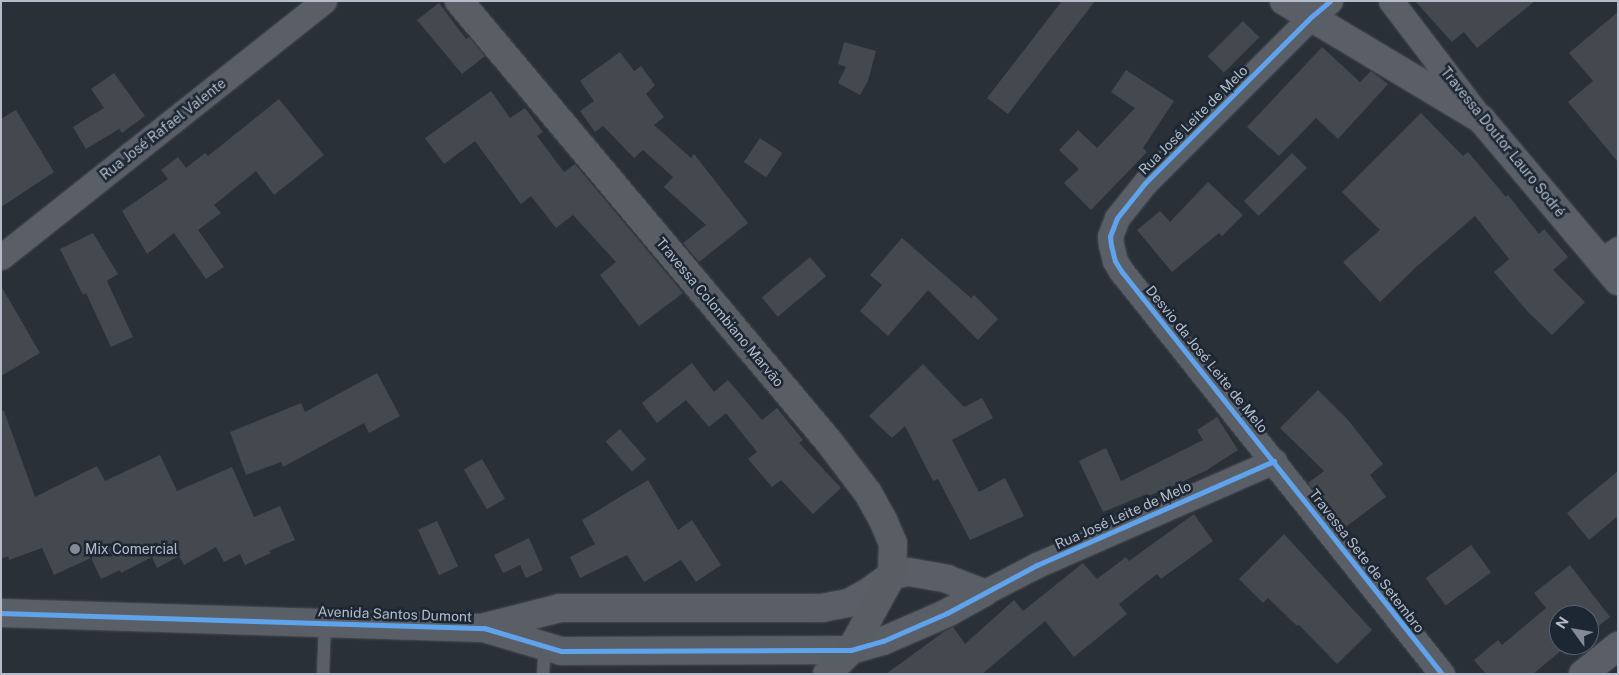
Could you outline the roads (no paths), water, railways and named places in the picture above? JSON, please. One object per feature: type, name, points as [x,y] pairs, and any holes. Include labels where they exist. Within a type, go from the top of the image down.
[{"type":"main road","name":"Travessa Colombiano Marvão","points":[[459,1],[844,460],[883,520],[893,543],[892,575],[851,650]]},
{"type":"main road","points":[[827,674],[851,650]]},
{"type":"street","name":"Rua José Rafael Valente","points":[[1,257],[324,1]]},
{"type":"street","points":[[1284,1],[1321,9],[1481,119]]},
{"type":"street","name":"Travessa Doutor Lauro Sodré","points":[[1391,1],[1481,119],[1612,263]]},
{"type":"street","name":"Rua José Leite de Melo","points":[[1122,272],[1115,261],[1110,236],[1117,218],[1145,184],[1321,9]]},
{"type":"street","name":"Desvio da José Leite de Melo","points":[[1122,272],[1274,461]]},
{"type":"street","name":"Rua José Leite de Melo","points":[[983,593],[1037,566],[1274,461]]},
{"type":"street","name":"Travessa Sete de Setembro","points":[[1274,461],[1442,674]]},
{"type":"street","points":[[892,575],[909,572],[928,574],[983,593]]},
{"type":"street","name":"Avenida Santos Dumont","points":[[484,628],[560,608],[822,608],[848,603],[867,593],[892,575]]},
{"type":"street","name":"Avenida Santos Dumont","points":[[1,613],[484,628],[561,650],[851,650],[883,641],[947,613],[983,593]]},
{"type":"street","points":[[1583,674],[1618,646]]},
{"type":"lane","points":[[323,674],[325,623]]},
{"type":"lane","points":[[543,674],[545,646]]},
{"type":"place","name":"Mix Comercial","points":[[75,549]]}]
